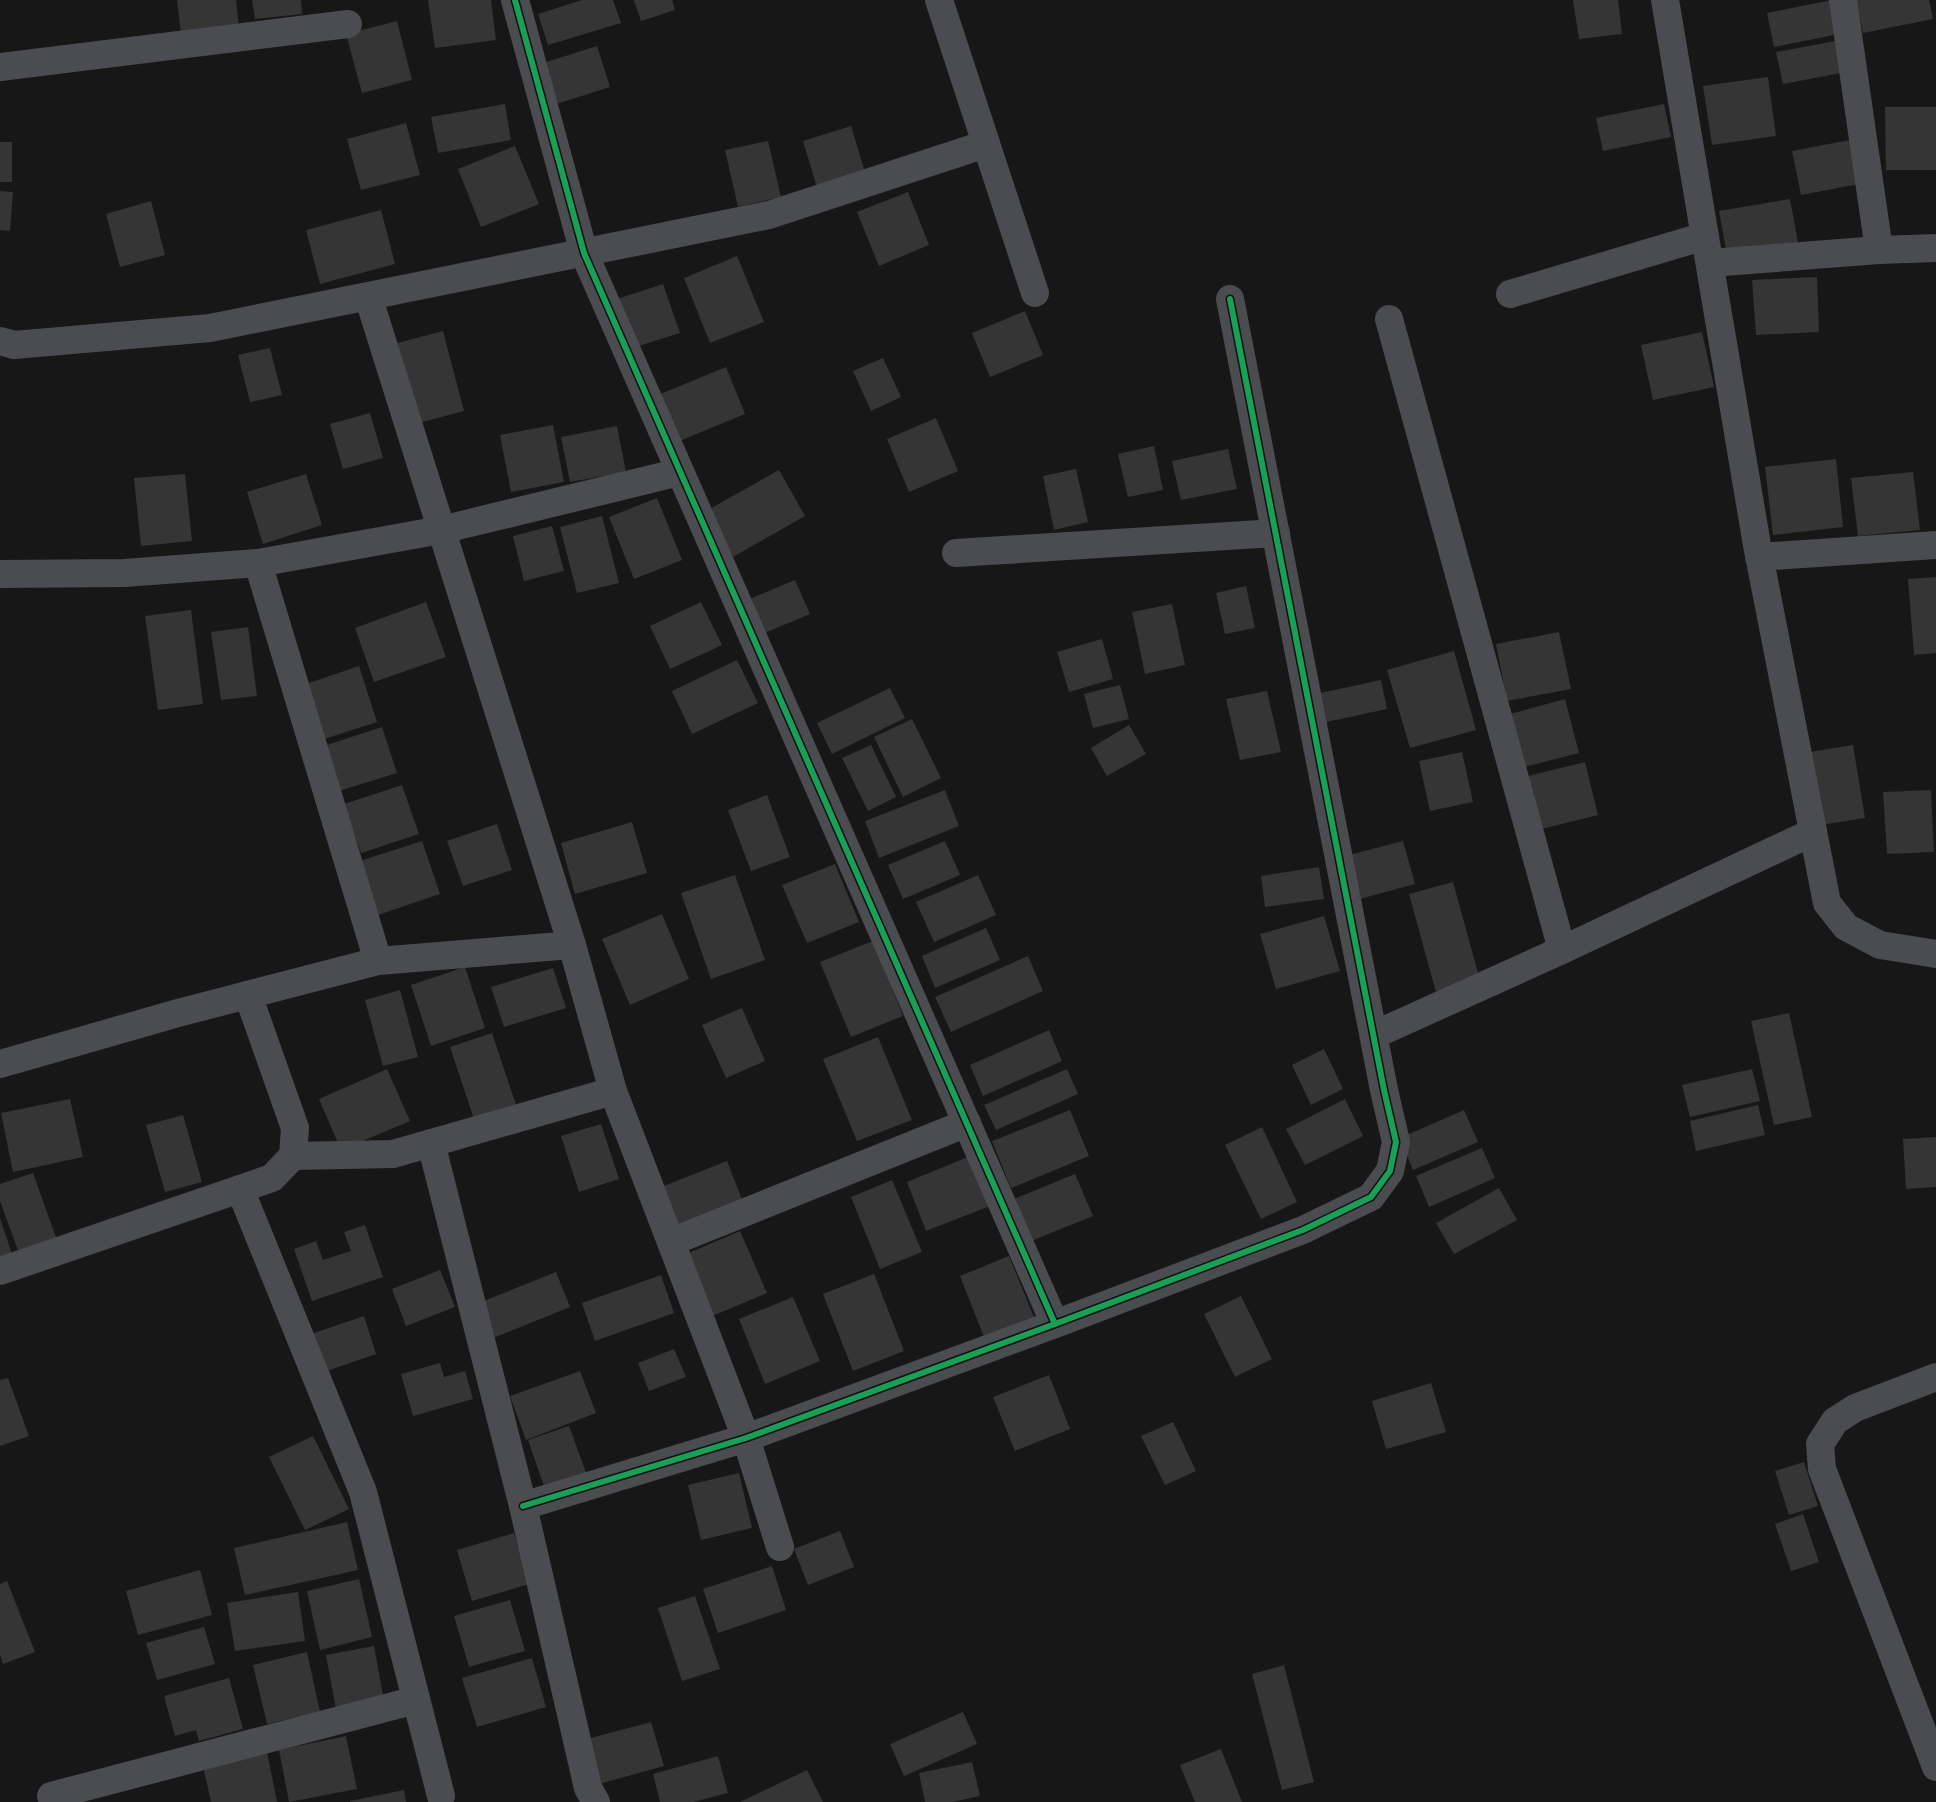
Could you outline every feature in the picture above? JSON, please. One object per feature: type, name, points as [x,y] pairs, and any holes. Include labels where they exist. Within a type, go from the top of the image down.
[{"type":"street","points":[[515,0],[584,253],[1055,1324]]},
{"type":"street","points":[[939,0],[1036,293]]},
{"type":"street","points":[[1665,0],[1759,557],[1827,903],[1846,927],[1880,945],[1936,954]]},
{"type":"street","points":[[1843,0],[1879,250]]},
{"type":"street","points":[[0,67],[348,24]]},
{"type":"street","points":[[0,341],[14,345],[210,328],[770,215],[986,144]]},
{"type":"street","points":[[1510,294],[1705,236]]},
{"type":"street","points":[[1710,263],[1879,250],[1936,248]]},
{"type":"street","points":[[368,296],[572,945],[613,1091],[746,1438],[780,1547]]},
{"type":"street","points":[[522,1506],[746,1438],[1303,1230],[1371,1197],[1390,1171],[1396,1142],[1230,300]]},
{"type":"street","points":[[1389,319],[1562,950]]},
{"type":"street","points":[[0,574],[124,573],[258,564],[441,530],[680,472]]},
{"type":"street","points":[[956,553],[1276,533]]},
{"type":"street","points":[[1759,557],[1936,545]]},
{"type":"street","points":[[258,564],[378,961]]},
{"type":"street","points":[[1374,1035],[1562,950],[1813,832]]},
{"type":"street","points":[[0,1064],[378,961],[572,945]]},
{"type":"street","points":[[0,1271],[272,1178],[293,1156],[295,1128],[248,995]]},
{"type":"street","points":[[293,1156],[393,1154],[613,1091]]},
{"type":"street","points":[[671,1242],[967,1123]]},
{"type":"street","points":[[431,1143],[522,1506],[588,1788],[596,1802]]},
{"type":"street","points":[[240,1189],[363,1492],[440,1796]]},
{"type":"street","points":[[1936,1377],[1855,1408],[1835,1421],[1820,1444],[1822,1469],[1936,1767]]},
{"type":"street","points":[[51,1796],[416,1700]]},
{"type":"building","points":[[177,0],[236,0],[239,28],[181,34]]},
{"type":"building","points":[[252,0],[301,0],[302,14],[255,19]]},
{"type":"building","points":[[428,0],[491,0],[496,40],[435,48]]},
{"type":"building","points":[[582,0],[613,0],[621,23],[548,45],[538,14]]},
{"type":"building","points":[[634,0],[672,0],[675,10],[641,21]]},
{"type":"building","points":[[1573,0],[1618,0],[1622,34],[1579,39]]},
{"type":"building","points":[[1832,0],[1839,34],[1774,47],[1767,13]]},
{"type":"building","points":[[1856,0],[1929,0],[1933,19],[1863,33]]},
{"type":"building","points":[[397,21],[412,80],[362,93],[346,34]]},
{"type":"building","points":[[1835,41],[1841,73],[1783,84],[1776,52]]},
{"type":"building","points":[[597,46],[610,87],[553,105],[540,64]]},
{"type":"building","points":[[1768,77],[1776,136],[1712,145],[1703,86]]},
{"type":"building","points":[[505,104],[511,140],[438,153],[431,117]]},
{"type":"building","points":[[1664,104],[1671,137],[1603,151],[1596,118]]},
{"type":"building","points":[[1885,107],[1936,107],[1936,170],[1886,170]]},
{"type":"building","points":[[406,123],[420,175],[361,190],[347,139]]},
{"type":"building","points":[[851,126],[867,179],[819,194],[803,141]]},
{"type":"building","points":[[1850,140],[1859,184],[1801,195],[1792,151]]},
{"type":"building","points":[[768,141],[781,197],[738,207],[725,150]]},
{"type":"building","points":[[0,142],[12,142],[12,182],[0,182]]},
{"type":"building","points":[[515,146],[539,204],[481,227],[458,169]]},
{"type":"building","points":[[0,191],[13,192],[10,231],[0,230]]},
{"type":"building","points":[[908,192],[929,245],[879,266],[857,212]]},
{"type":"building","points":[[1790,199],[1799,248],[1728,260],[1719,211]]},
{"type":"building","points":[[151,201],[165,255],[120,267],[106,214]]},
{"type":"building","points":[[381,210],[395,264],[320,284],[306,230]]},
{"type":"building","points":[[737,256],[764,322],[710,343],[684,278]]},
{"type":"building","points":[[1817,277],[1819,332],[1756,335],[1752,280]]},
{"type":"building","points":[[663,284],[680,333],[629,349],[614,300]]},
{"type":"building","points":[[1025,311],[1043,355],[990,377],[972,333]]},
{"type":"building","points":[[443,331],[464,411],[411,425],[390,345]]},
{"type":"building","points":[[1702,332],[1714,387],[1653,400],[1641,345]]},
{"type":"building","points":[[270,348],[282,395],[250,402],[238,355]]},
{"type":"building","points":[[883,358],[901,397],[871,411],[853,371]]},
{"type":"building","points":[[726,367],[745,414],[672,444],[653,397]]},
{"type":"building","points":[[370,413],[383,458],[343,469],[330,424]]},
{"type":"building","points":[[936,418],[958,471],[909,492],[887,439]]},
{"type":"building","points":[[553,425],[564,482],[511,492],[500,435]]},
{"type":"building","points":[[617,426],[626,472],[570,482],[561,437]]},
{"type":"building","points":[[1154,446],[1163,490],[1128,497],[1118,454]]},
{"type":"building","points":[[1228,449],[1237,489],[1181,500],[1172,461]]},
{"type":"building","points":[[1836,459],[1843,527],[1773,535],[1765,467]]},
{"type":"building","points":[[1076,469],[1088,522],[1054,530],[1043,476]]},
{"type":"building","points":[[779,470],[805,516],[733,557],[706,511]]},
{"type":"building","points":[[1913,472],[1920,530],[1858,536],[1851,478]]},
{"type":"building","points":[[185,474],[192,541],[141,546],[134,478]]},
{"type":"building","points":[[306,474],[322,525],[263,544],[247,492]]},
{"type":"building","points":[[657,498],[682,560],[634,579],[609,517]]},
{"type":"building","points":[[602,516],[619,583],[577,593],[560,527]]},
{"type":"building","points":[[552,526],[564,571],[524,581],[513,536]]},
{"type":"building","points":[[1936,577],[1936,653],[1914,655],[1908,579]]},
{"type":"building","points":[[795,580],[810,614],[762,634],[747,600]]},
{"type":"building","points":[[1246,586],[1255,628],[1225,634],[1216,593]]},
{"type":"building","points":[[426,602],[446,657],[374,682],[355,628]]},
{"type":"building","points":[[701,602],[722,645],[670,669],[650,626]]},
{"type":"building","points":[[1172,604],[1185,665],[1145,674],[1132,612]]},
{"type":"building","points":[[191,610],[203,704],[158,710],[145,616]]},
{"type":"building","points":[[248,627],[257,696],[221,700],[211,632]]},
{"type":"building","points":[[1559,632],[1571,689],[1507,701],[1496,644]]},
{"type":"building","points":[[1102,639],[1113,679],[1069,692],[1057,652]]},
{"type":"building","points":[[1454,651],[1476,730],[1410,748],[1387,670]]},
{"type":"building","points":[[737,660],[758,703],[692,734],[672,691]]},
{"type":"building","points":[[359,666],[377,722],[321,740],[303,685]]},
{"type":"building","points":[[1381,680],[1387,709],[1317,724],[1311,695]]},
{"type":"building","points":[[1120,685],[1129,719],[1093,728],[1084,694]]},
{"type":"building","points":[[890,688],[905,718],[832,754],[817,723]]},
{"type":"building","points":[[1267,691],[1281,752],[1240,760],[1226,699]]},
{"type":"building","points":[[1565,699],[1579,753],[1524,767],[1510,714]]},
{"type":"building","points":[[912,719],[941,778],[903,797],[874,737]]},
{"type":"building","points":[[1129,725],[1146,754],[1107,776],[1091,748]]},
{"type":"building","points":[[382,727],[397,773],[339,791],[324,746]]},
{"type":"building","points":[[871,745],[896,797],[868,811],[842,758]]},
{"type":"building","points":[[1853,745],[1865,818],[1821,825],[1809,752]]},
{"type":"building","points":[[1462,752],[1473,802],[1430,811],[1419,761]]},
{"type":"building","points":[[1585,762],[1598,815],[1537,830],[1524,777]]},
{"type":"building","points":[[402,785],[419,834],[361,853],[344,804]]},
{"type":"building","points":[[945,790],[959,826],[879,858],[865,821]]},
{"type":"building","points":[[1931,790],[1934,852],[1887,854],[1883,792]]},
{"type":"building","points":[[767,795],[790,857],[751,871],[728,810]]},
{"type":"building","points":[[632,822],[647,873],[575,894],[561,843]]},
{"type":"building","points":[[497,824],[512,870],[463,886],[447,841]]},
{"type":"building","points":[[422,841],[440,894],[378,915],[360,861]]},
{"type":"building","points":[[945,841],[960,875],[903,899],[888,865]]},
{"type":"building","points":[[1403,841],[1415,884],[1360,899],[1349,855]]},
{"type":"building","points":[[835,864],[859,922],[807,943],[782,885]]},
{"type":"building","points":[[1319,867],[1324,899],[1265,907],[1261,876]]},
{"type":"building","points":[[735,875],[765,960],[711,979],[681,893]]},
{"type":"building","points":[[978,875],[996,915],[934,942],[916,902]]},
{"type":"building","points":[[1453,882],[1481,984],[1437,996],[1409,894]]},
{"type":"building","points":[[662,914],[689,979],[630,1005],[602,939]]},
{"type":"building","points":[[1324,916],[1340,971],[1276,989],[1260,934]]},
{"type":"building","points":[[986,928],[1000,960],[935,988],[922,956]]},
{"type":"building","points":[[873,941],[903,1016],[851,1037],[820,962]]},
{"type":"building","points":[[1028,956],[1043,991],[951,1032],[935,997]]},
{"type":"building","points":[[465,967],[485,1028],[431,1046],[411,985]]},
{"type":"building","points":[[553,968],[566,1008],[504,1027],[491,987]]},
{"type":"building","points":[[400,990],[418,1057],[383,1066],[365,1000]]},
{"type":"building","points":[[742,1008],[765,1061],[726,1078],[702,1025]]},
{"type":"building","points":[[1789,1013],[1812,1117],[1774,1125],[1751,1021]]},
{"type":"building","points":[[1049,1030],[1062,1061],[983,1096],[970,1065]]},
{"type":"building","points":[[492,1033],[516,1105],[474,1119],[450,1047]]},
{"type":"building","points":[[878,1037],[912,1120],[857,1141],[823,1059]]},
{"type":"building","points":[[1324,1049],[1343,1089],[1311,1105],[1292,1065]]},
{"type":"building","points":[[387,1069],[410,1121],[341,1150],[319,1099]]},
{"type":"building","points":[[1067,1069],[1078,1094],[996,1130],[984,1105]]},
{"type":"building","points":[[1752,1069],[1760,1101],[1690,1117],[1682,1085]]},
{"type":"building","points":[[70,1099],[83,1157],[13,1172],[1,1113]]},
{"type":"building","points":[[1345,1099],[1363,1136],[1305,1165],[1286,1129]]},
{"type":"building","points":[[1758,1105],[1765,1135],[1696,1151],[1690,1121]]},
{"type":"building","points":[[1070,1110],[1089,1156],[1011,1188],[992,1141]]},
{"type":"building","points":[[1464,1110],[1478,1142],[1413,1170],[1400,1138]]},
{"type":"building","points":[[183,1115],[202,1182],[165,1192],[146,1125]]},
{"type":"building","points":[[601,1124],[619,1179],[579,1192],[561,1136]]},
{"type":"building","points":[[1262,1127],[1297,1202],[1261,1219],[1225,1145]]},
{"type":"building","points":[[1936,1137],[1936,1187],[1906,1189],[1903,1139]]},
{"type":"building","points":[[1482,1148],[1495,1178],[1429,1207],[1416,1176]]},
{"type":"building","points":[[970,1156],[990,1206],[926,1231],[907,1182]]},
{"type":"building","points":[[727,1161],[743,1202],[680,1227],[664,1186]]},
{"type":"building","points":[[33,1173],[58,1243],[20,1256],[0,1201],[0,1184]]},
{"type":"building","points":[[1075,1174],[1093,1216],[1031,1241],[1014,1199]]},
{"type":"building","points":[[892,1180],[922,1252],[880,1269],[851,1197]]},
{"type":"building","points":[[1499,1188],[1517,1220],[1454,1254],[1436,1223]]},
{"type":"building","points":[[0,1218],[13,1257],[0,1261]]},
{"type":"building","points":[[365,1225],[383,1277],[312,1301],[294,1249],[316,1241],[323,1260],[351,1251],[344,1232]]},
{"type":"building","points":[[740,1231],[767,1293],[710,1317],[684,1255]]},
{"type":"building","points":[[1009,1256],[1038,1327],[988,1347],[960,1276]]},
{"type":"building","points":[[440,1270],[455,1307],[406,1326],[392,1289]]},
{"type":"building","points":[[556,1272],[570,1307],[488,1340],[474,1305]]},
{"type":"building","points":[[874,1274],[904,1351],[853,1371],[823,1294]]},
{"type":"building","points":[[661,1275],[674,1313],[595,1341],[582,1303]]},
{"type":"building","points":[[1241,1296],[1272,1359],[1235,1377],[1204,1314]]},
{"type":"building","points":[[793,1297],[820,1361],[765,1384],[739,1319]]},
{"type":"building","points":[[364,1316],[376,1354],[324,1372],[311,1334]]},
{"type":"building","points":[[674,1349],[686,1377],[649,1391],[638,1363]]},
{"type":"building","points":[[440,1363],[444,1377],[465,1371],[473,1399],[413,1416],[401,1374]]},
{"type":"building","points":[[580,1371],[596,1413],[526,1440],[510,1396]]},
{"type":"building","points":[[1049,1375],[1070,1429],[1015,1451],[993,1397]]},
{"type":"building","points":[[8,1378],[29,1436],[0,1446],[0,1380]]},
{"type":"building","points":[[1431,1383],[1446,1432],[1386,1449],[1372,1401]]},
{"type":"building","points":[[1173,1422],[1196,1471],[1165,1485],[1141,1436]]},
{"type":"building","points":[[569,1426],[588,1478],[546,1492],[528,1440]]},
{"type":"building","points":[[313,1436],[349,1509],[305,1530],[269,1457]]},
{"type":"building","points":[[1804,1462],[1818,1506],[1789,1515],[1775,1471]]},
{"type":"building","points":[[739,1473],[752,1528],[701,1540],[688,1485]]},
{"type":"building","points":[[1803,1514],[1819,1562],[1791,1571],[1775,1524]]},
{"type":"building","points":[[347,1522],[358,1570],[245,1595],[234,1548]]},
{"type":"building","points":[[840,1531],[854,1567],[808,1585],[794,1549]]},
{"type":"building","points":[[514,1533],[529,1584],[472,1601],[457,1550]]},
{"type":"building","points":[[772,1566],[786,1610],[718,1633],[703,1589]]},
{"type":"building","points":[[200,1570],[212,1615],[138,1635],[126,1591]]},
{"type":"building","points":[[359,1579],[372,1637],[320,1650],[307,1591]]},
{"type":"building","points":[[7,1581],[35,1652],[3,1664],[0,1655],[0,1584]]},
{"type":"building","points":[[298,1592],[305,1641],[235,1651],[227,1603]]},
{"type":"building","points":[[695,1596],[720,1669],[682,1681],[658,1608]]},
{"type":"building","points":[[510,1600],[525,1651],[469,1667],[454,1616]]},
{"type":"building","points":[[204,1627],[215,1664],[157,1680],[146,1643]]},
{"type":"building","points":[[374,1646],[385,1706],[337,1715],[326,1655]]},
{"type":"building","points":[[307,1652],[320,1712],[267,1724],[253,1665]]},
{"type":"building","points":[[532,1658],[546,1707],[477,1727],[462,1678]]},
{"type":"building","points":[[1284,1665],[1314,1782],[1282,1790],[1252,1674]]},
{"type":"building","points":[[229,1678],[243,1729],[199,1741],[196,1730],[175,1736],[164,1696]]},
{"type":"building","points":[[963,1712],[977,1744],[904,1776],[890,1744]]},
{"type":"building","points":[[651,1722],[664,1766],[599,1784],[587,1739]]},
{"type":"building","points":[[346,1736],[357,1789],[289,1802],[279,1750]]},
{"type":"building","points":[[1221,1749],[1242,1802],[1195,1802],[1180,1765]]},
{"type":"building","points":[[267,1752],[277,1802],[211,1802],[203,1766]]},
{"type":"building","points":[[718,1756],[728,1793],[693,1802],[660,1802],[653,1774]]},
{"type":"building","points":[[972,1762],[980,1796],[953,1802],[925,1802],[919,1773]]},
{"type":"building","points":[[807,1770],[823,1802],[740,1802]]},
{"type":"building","points":[[404,1790],[406,1802],[350,1802],[350,1801]]},
{"type":"cycle path","points":[[515,0],[584,253],[1055,1324]]},
{"type":"cycle path","points":[[523,1506],[746,1438],[1303,1230],[1371,1197],[1390,1171],[1396,1142],[1384,1090],[1230,299]]}]
